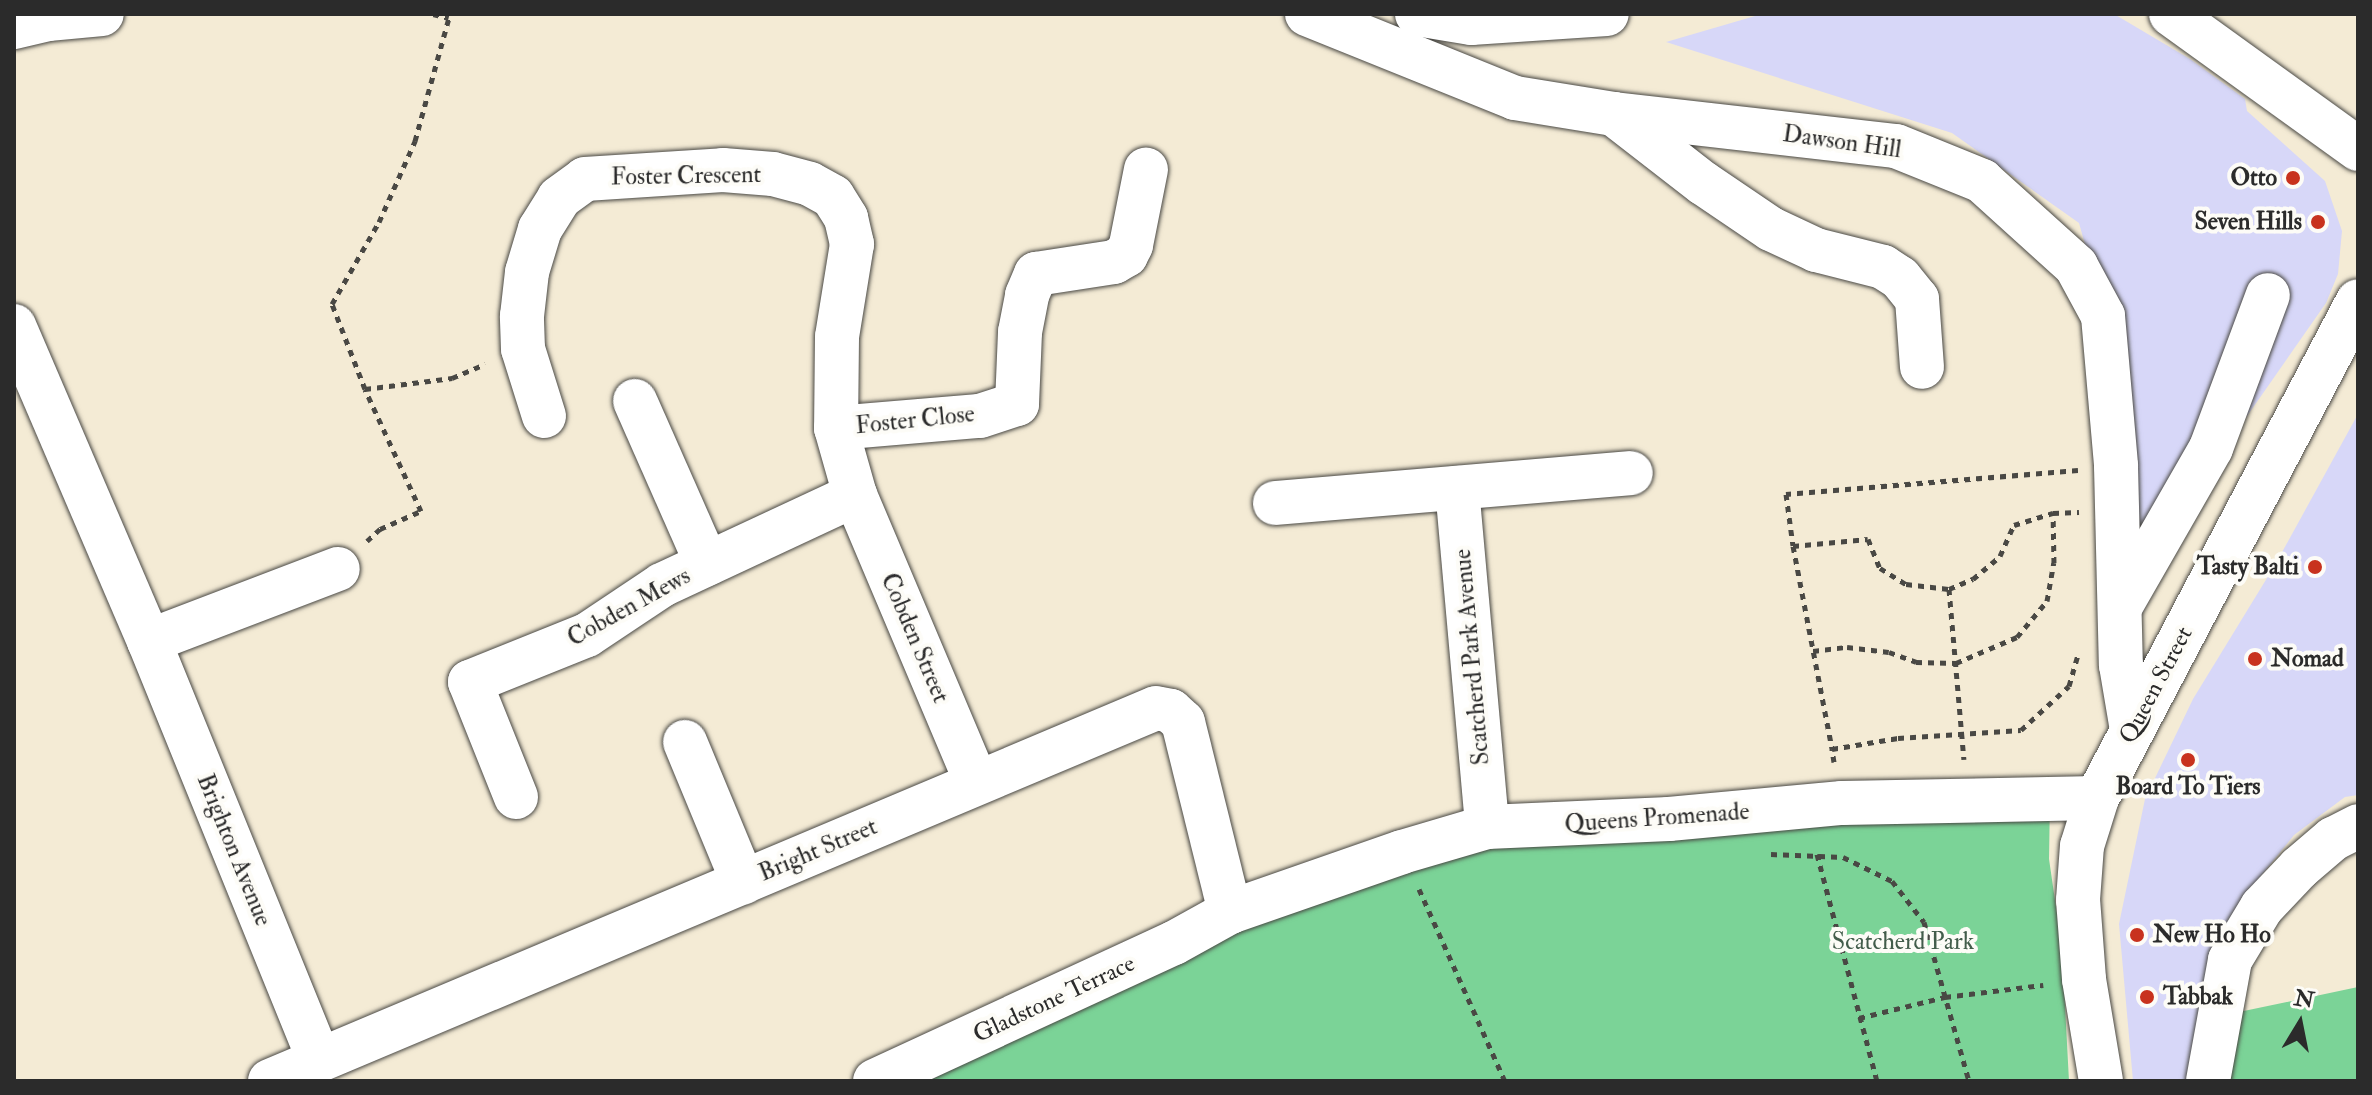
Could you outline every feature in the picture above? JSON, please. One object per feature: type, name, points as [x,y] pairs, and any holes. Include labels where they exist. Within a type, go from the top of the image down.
[{"type":"street","points":[[14,27],[48,19],[102,14]]},
{"type":"street","name":"Dawson Hill","points":[[1307,14],[1515,98],[1614,114],[1896,146],[1982,181],[2076,266],[2103,316],[2116,466],[2121,665],[2132,730]]},
{"type":"street","points":[[1417,14],[1471,23],[1607,14]]},
{"type":"street","points":[[2171,14],[2358,149]]},
{"type":"street","points":[[1614,114],[1703,183],[1771,229],[1816,250],[1883,267],[1900,278],[1917,299],[1922,367]]},
{"type":"street","name":"Foster Close","points":[[836,428],[980,416],[1017,404],[1020,332],[1027,295],[1036,274],[1114,262],[1126,255],[1131,245],[1146,169]]},
{"type":"street","name":"Foster Crescent","points":[[544,416],[523,349],[522,316],[527,272],[540,229],[559,198],[585,179],[723,170],[773,174],[810,184],[833,197],[846,218],[852,244],[837,337],[836,428],[855,495]]},
{"type":"street","points":[[2120,607],[2211,448],[2268,295]]},
{"type":"street","name":"Queen Street","points":[[2101,1081],[2084,979],[2078,900],[2081,859],[2097,798],[2353,309]]},
{"type":"street","name":"Brighton Avenue","points":[[14,326],[149,641],[319,1060]]},
{"type":"street","points":[[635,401],[707,564]]},
{"type":"street","points":[[1275,503],[1631,473]]},
{"type":"street","name":"Scatcherd Park Avenue","points":[[1457,488],[1487,827]]},
{"type":"street","name":"Cobden Mews","points":[[516,797],[470,682],[587,635],[662,585],[855,495]]},
{"type":"street","name":"Cobden Street","points":[[855,495],[976,781]]},
{"type":"street","points":[[149,641],[338,569]]},
{"type":"street","name":"Bright Street","points":[[270,1081],[976,781],[1156,708],[1171,711],[1183,722],[1230,912]]},
{"type":"street","points":[[685,742],[743,882]]},
{"type":"street","name":"Queens Promenade","points":[[1230,912],[1402,852],[1487,827],[1669,819],[1824,805],[2097,798]]},
{"type":"street","points":[[2208,1081],[2230,960],[2262,907],[2299,868],[2333,839],[2358,826]]},
{"type":"street","name":"Gladstone Terrace","points":[[875,1081],[1174,943],[1230,912]]},
{"type":"path","points":[[338,569],[380,529],[421,511],[365,389],[332,304],[379,222],[415,141],[449,16],[433,14]]},
{"type":"path","points":[[365,389],[452,378],[523,349]]},
{"type":"path","points":[[1877,1081],[1818,856],[1832,749],[1786,494],[2092,469]]},
{"type":"path","points":[[1793,546],[1868,539],[1880,568],[1906,584],[1949,589],[1973,579],[2000,556],[2014,525],[2053,513],[2088,512]]},
{"type":"path","points":[[1813,651],[1847,647],[1889,652],[1916,662],[1956,663],[2017,637],[2047,601],[2054,563],[2053,513]]},
{"type":"path","points":[[1949,589],[1968,800]]},
{"type":"path","points":[[1832,749],[1898,738],[2021,730],[2069,686],[2081,644]]},
{"type":"path","points":[[1402,852],[1505,1081]]},
{"type":"path","points":[[1756,853],[1843,857],[1892,881],[1924,922],[1969,1081]]},
{"type":"path","points":[[1859,1018],[1945,997],[2084,979]]},
{"type":"shaded area","points":[[1762,14],[2114,14],[2190,59],[2245,99],[2247,111],[2325,181],[2342,231],[2338,274],[2326,303],[2224,449],[2127,644],[2128,398],[2079,223],[1952,133],[1666,42]]},
{"type":"shaded area","points":[[2358,414],[2358,795],[2345,797],[2294,835],[2260,877],[2188,1081],[2133,1081],[2119,924],[2145,799],[2193,699],[2275,565]]},
{"type":"green space","name":"Scatcherd Park","points":[[2050,797],[2049,859],[2062,949],[2069,1081],[875,1081],[1402,852]]},
{"type":"green space","points":[[2358,987],[2358,1081],[2227,1081],[2239,1012]]},
{"type":"place","name":"Otto","points":[[2293,178]]},
{"type":"place","name":"Seven Hills","points":[[2318,222]]},
{"type":"place","name":"Tasty Balti","points":[[2315,567]]},
{"type":"place","name":"Nomad","points":[[2255,659]]},
{"type":"place","name":"Board To Tiers","points":[[2188,760]]},
{"type":"place","name":"New Ho Ho","points":[[2137,935]]},
{"type":"place","name":"Tabbak","points":[[2147,997]]}]
